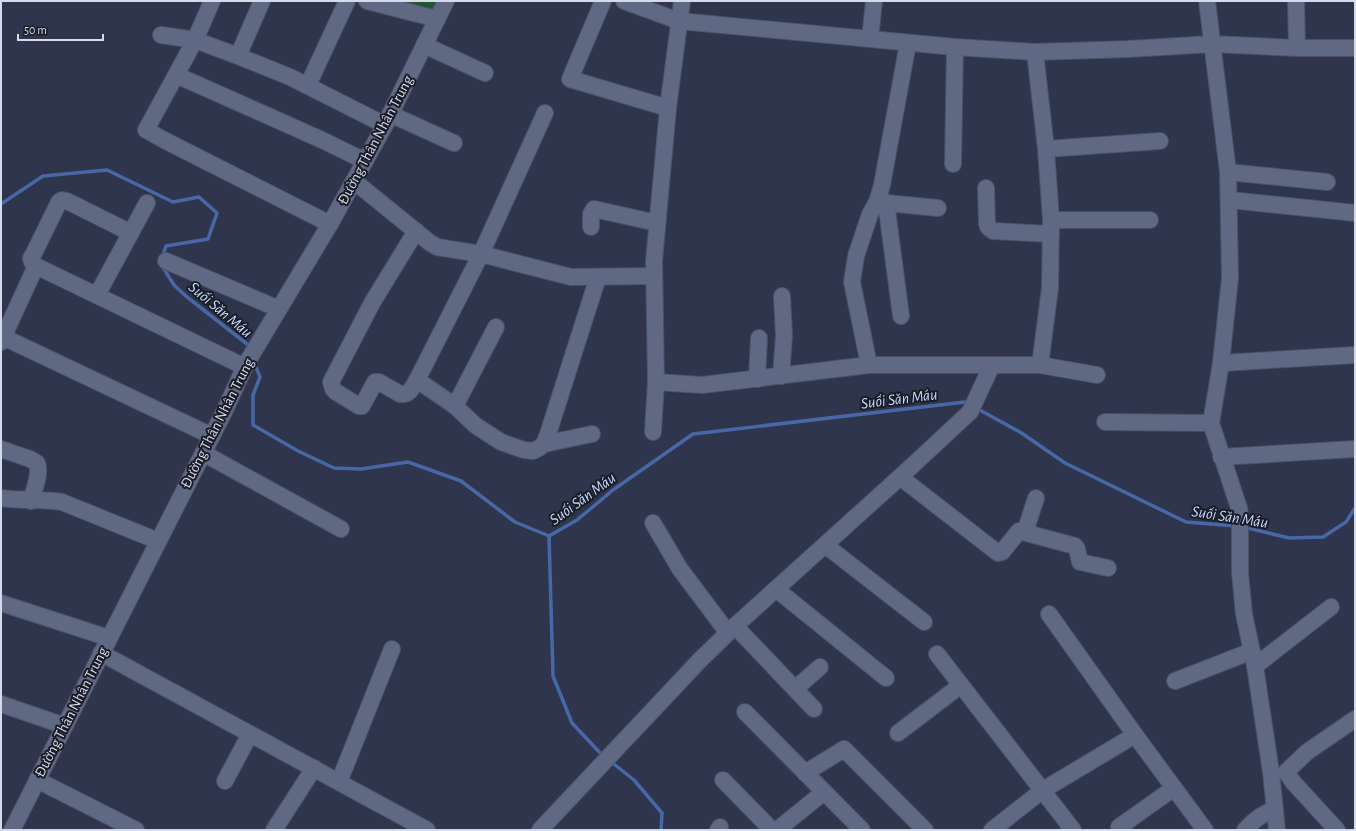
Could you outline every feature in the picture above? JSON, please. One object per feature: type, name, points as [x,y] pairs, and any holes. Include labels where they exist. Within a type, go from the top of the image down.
[{"type":"street","points":[[212,1],[195,40],[146,130],[330,224]]},
{"type":"street","points":[[238,56],[262,1]]},
{"type":"street","points":[[308,85],[347,1]]},
{"type":"street","points":[[367,1],[437,19]]},
{"type":"street","name":"Đường Thân Nhân Trung","points":[[12,830],[108,638],[212,436],[246,365],[365,162],[446,1]]},
{"type":"street","points":[[603,1],[570,79],[668,108]]},
{"type":"street","points":[[624,1],[679,21],[955,47],[1035,52],[1128,49],[1212,44],[1297,48],[1355,48]]},
{"type":"street","points":[[653,432],[656,382],[654,261],[668,108],[682,1]]},
{"type":"street","points":[[870,40],[874,1]]},
{"type":"street","points":[[1207,1],[1228,172],[1230,200],[1230,278],[1221,363],[1211,423],[1239,508],[1240,574],[1244,614],[1278,772],[1274,810],[1276,830]]},
{"type":"street","points":[[1296,1],[1297,48]]},
{"type":"street","points":[[161,35],[195,40],[308,85],[387,120],[454,143]]},
{"type":"street","points":[[901,316],[881,202],[882,185],[908,43]]},
{"type":"street","points":[[424,45],[485,73]]},
{"type":"street","points":[[953,164],[955,47]]},
{"type":"street","points":[[1035,52],[1046,149],[1051,227],[1050,288],[1040,365]]},
{"type":"street","points":[[176,75],[322,140],[365,162]]},
{"type":"street","points":[[416,231],[372,303],[331,382],[333,389],[336,392],[362,406],[375,382],[379,382],[400,394],[403,394],[408,393],[418,380],[481,254],[545,113]]},
{"type":"street","points":[[1046,149],[1160,140]]},
{"type":"street","points":[[1228,172],[1327,182]]},
{"type":"street","points":[[354,181],[437,246],[481,254],[571,277],[654,276]]},
{"type":"street","points":[[986,188],[987,224],[993,231],[1150,220]]},
{"type":"street","points":[[131,233],[67,201],[62,200],[59,202],[34,253],[32,262],[36,266],[246,365]]},
{"type":"street","points":[[1230,200],[1355,213]]},
{"type":"street","points":[[881,202],[938,208]]},
{"type":"street","points":[[869,366],[852,282],[856,256],[870,214],[881,202]]},
{"type":"street","points":[[97,295],[147,203]]},
{"type":"street","points":[[591,226],[591,214],[594,209],[657,223]]},
{"type":"street","points":[[166,261],[279,309]]},
{"type":"street","points":[[36,266],[2,339],[212,436]]},
{"type":"street","points":[[544,444],[598,277]]},
{"type":"street","points":[[781,376],[784,336],[782,296]]},
{"type":"street","points":[[455,406],[496,327]]},
{"type":"street","points":[[757,379],[759,338]]},
{"type":"street","points":[[1221,363],[1355,355]]},
{"type":"street","points":[[540,830],[700,660],[731,630],[900,477],[973,406],[992,365]]},
{"type":"street","points":[[656,382],[702,385],[869,366],[1040,365],[1097,375]]},
{"type":"street","points":[[418,380],[455,406],[475,425],[501,442],[524,450],[533,451],[544,444],[592,434]]},
{"type":"street","points":[[1105,422],[1211,423]]},
{"type":"street","points":[[1,449],[37,462],[38,475],[31,500]]},
{"type":"street","points":[[1222,457],[1355,449]]},
{"type":"street","points":[[203,453],[341,529]]},
{"type":"street","points":[[900,477],[998,553],[1004,550],[1019,531],[1075,546],[1080,562],[1108,568]]},
{"type":"street","points":[[1,498],[62,502],[158,540]]},
{"type":"street","points":[[1025,532],[1036,498]]},
{"type":"street","points":[[653,523],[680,569],[731,630],[795,688],[814,709]]},
{"type":"street","points":[[825,546],[924,622]]},
{"type":"street","points":[[776,589],[886,678]]},
{"type":"street","points":[[1,603],[108,638]]},
{"type":"street","points":[[1175,681],[1253,658],[1331,607]]},
{"type":"street","points":[[1049,614],[1205,830]]},
{"type":"street","points":[[339,782],[392,649]]},
{"type":"street","points":[[101,653],[428,830]]},
{"type":"street","points":[[937,654],[1074,830]]},
{"type":"street","points":[[795,688],[820,667]]},
{"type":"street","points":[[898,733],[961,685]]},
{"type":"street","points":[[1,704],[65,726]]},
{"type":"street","points":[[745,712],[862,830]]},
{"type":"street","points":[[1278,772],[1355,719]]},
{"type":"street","points":[[225,781],[250,734]]},
{"type":"street","points":[[992,830],[1043,790],[1135,735]]},
{"type":"street","points":[[805,773],[844,749],[925,830]]},
{"type":"street","points":[[274,830],[314,768]]},
{"type":"street","points":[[1278,772],[1293,782],[1337,830]]},
{"type":"street","points":[[37,780],[136,830]]},
{"type":"street","points":[[723,780],[772,830]]},
{"type":"street","points":[[1119,827],[1174,788]]},
{"type":"street","points":[[777,830],[824,792]]},
{"type":"street","points":[[1245,830],[1265,812],[1274,810]]},
{"type":"green space","points":[[400,1],[438,1],[433,13],[398,6]]},
{"type":"waterway","name":"Suối Săn Máu","points":[[1,204],[43,176],[107,170],[173,202],[199,197],[217,213],[208,239],[166,246],[162,258]]},
{"type":"waterway","name":"Suối Săn Máu","points":[[162,266],[174,285],[247,344],[249,349]]},
{"type":"waterway","name":"Suối Săn Máu","points":[[253,360],[260,377],[253,395],[253,425],[298,451],[334,468],[361,469],[408,462],[461,481],[515,522],[549,536],[577,520],[613,490],[693,434],[965,402],[968,404]]},
{"type":"waterway","name":"Suối Săn Máu","points":[[976,408],[1020,432],[1065,463],[1186,522],[1236,526]]},
{"type":"waterway","name":"Suối Săn Máu","points":[[1244,527],[1289,538],[1323,537],[1346,522],[1355,508]]},
{"type":"waterway","points":[[549,536],[553,676],[572,723],[603,756]]},
{"type":"waterway","points":[[610,761],[634,780],[662,813],[661,830]]}]
